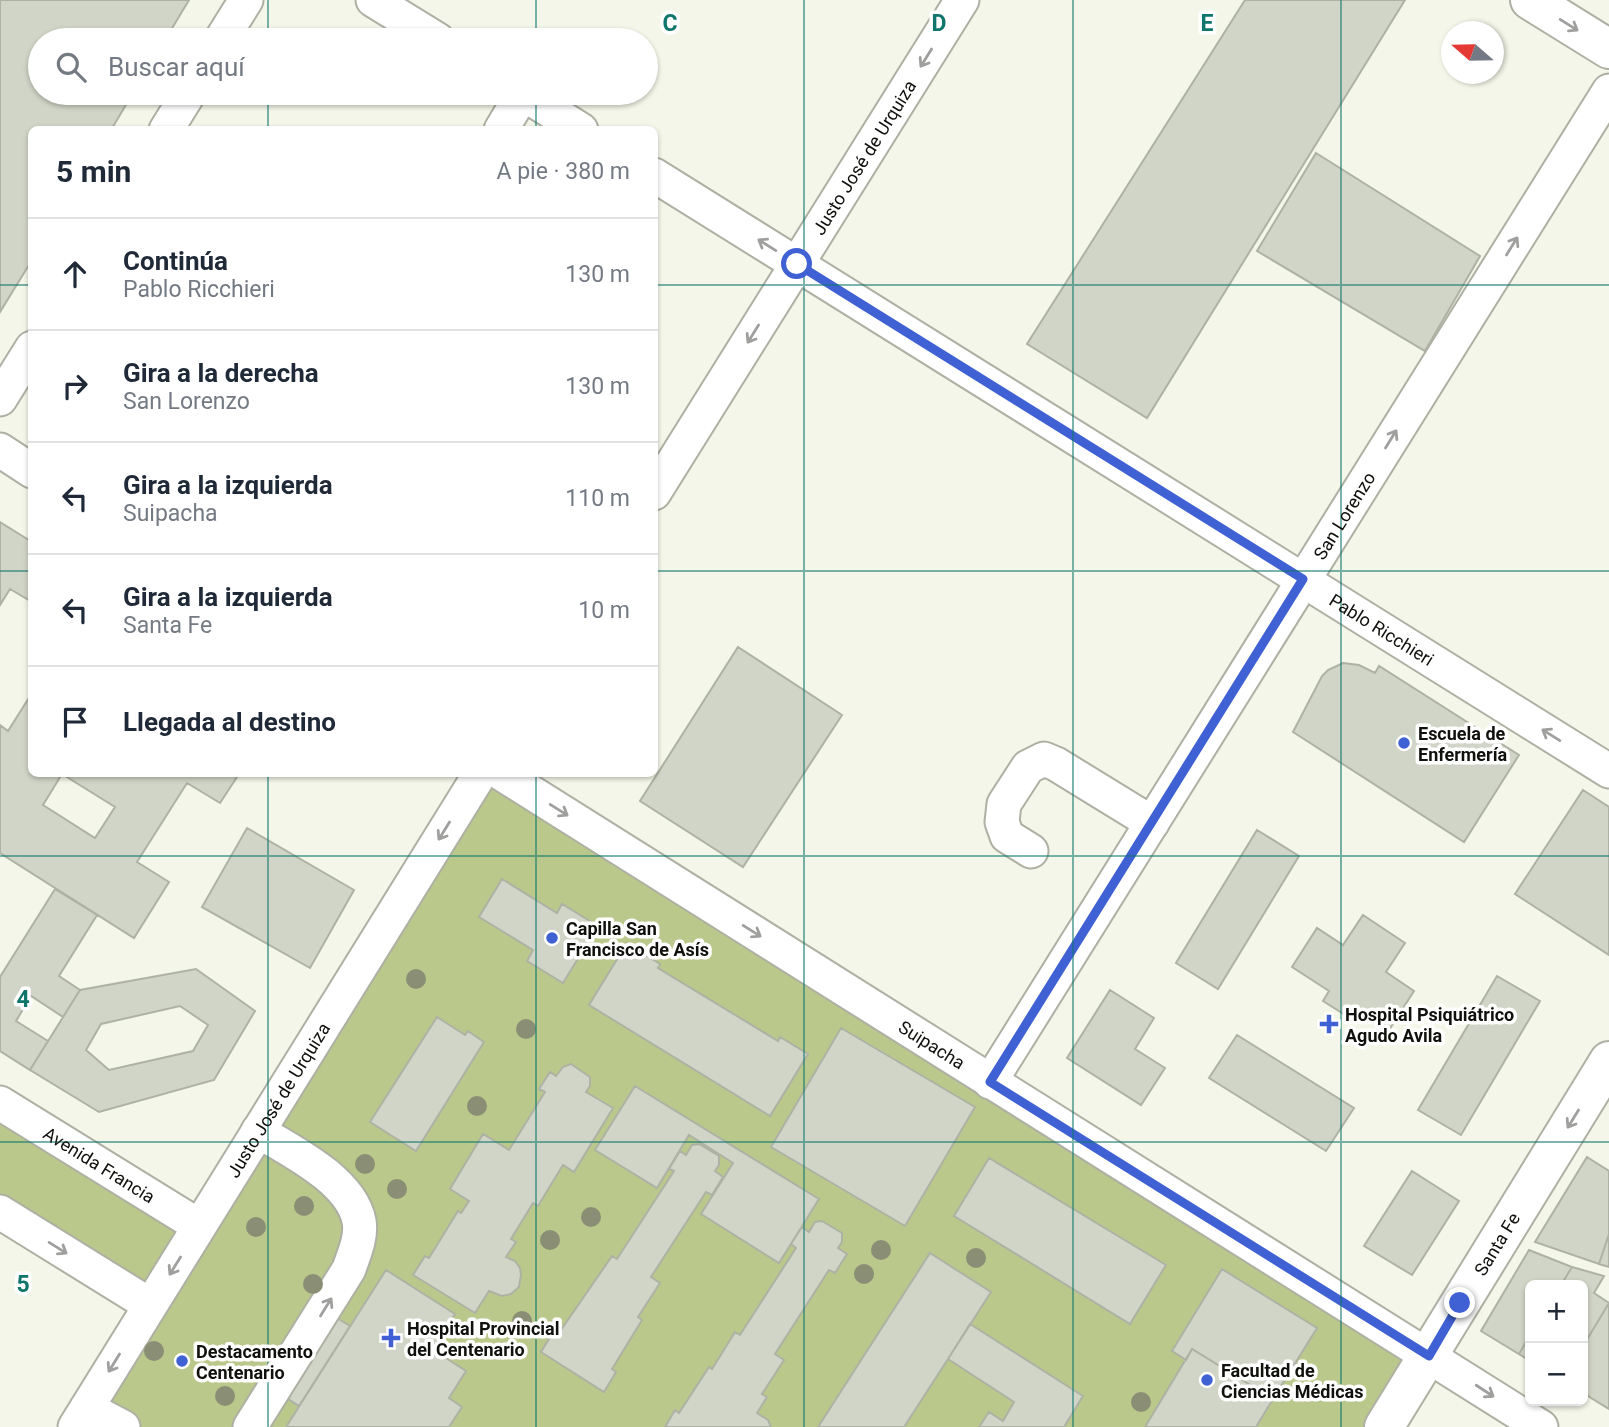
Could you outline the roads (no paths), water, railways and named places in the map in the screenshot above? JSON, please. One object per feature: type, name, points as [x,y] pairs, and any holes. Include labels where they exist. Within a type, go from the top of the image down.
[{"type":"main road","points":[[1530,0],[1609,50]]},
{"type":"main road","name":"Santa Fe","points":[[1384,1427],[1609,1061]]},
{"type":"street","points":[[228,28],[246,0]]},
{"type":"street","points":[[373,0],[418,28]]},
{"type":"street","name":"Justo José de Urquiza","points":[[658,487],[962,0]]},
{"type":"street","name":"San Lorenzo","points":[[990,1082],[1609,91]]},
{"type":"street","points":[[168,126],[182,105]]},
{"type":"street","points":[[503,126],[516,105]]},
{"type":"street","points":[[542,105],[575,126]]},
{"type":"street","name":"Pablo Ricchieri","points":[[658,177],[1609,771]]},
{"type":"street","points":[[0,399],[28,354]]},
{"type":"street","points":[[0,450],[28,468]]},
{"type":"street","points":[[1031,850],[1007,836],[1002,822],[1004,804],[1028,767],[1044,759],[1152,823]]},
{"type":"street","name":"Justo José de Urquiza","points":[[81,1417],[478,777]]},
{"type":"street","name":"Suipacha","points":[[507,777],[1541,1427]]},
{"type":"street","name":"Avenida Francia","points":[[0,1103],[199,1226]]},
{"type":"street","points":[[250,1427],[349,1269],[358,1240],[359,1220],[351,1203],[330,1176],[258,1130]]},
{"type":"street","points":[[0,1212],[150,1305]]},
{"type":"street","points":[[81,1417],[122,1427]]},
{"type":"place","name":"Escuela de Enfermería","points":[[1404,743]]},
{"type":"place","name":"Capilla San Francisco de Asís","points":[[552,938]]},
{"type":"place","name":"Hospital Psiquiátrico Agudo Avila","points":[[1329,1024]]},
{"type":"place","name":"Hospital Provincial del Centenario","points":[[391,1338]]},
{"type":"place","name":"Destacamento Centenario","points":[[182,1361]]},
{"type":"place","name":"Facultad de Ciencias Médicas","points":[[1207,1380]]}]
